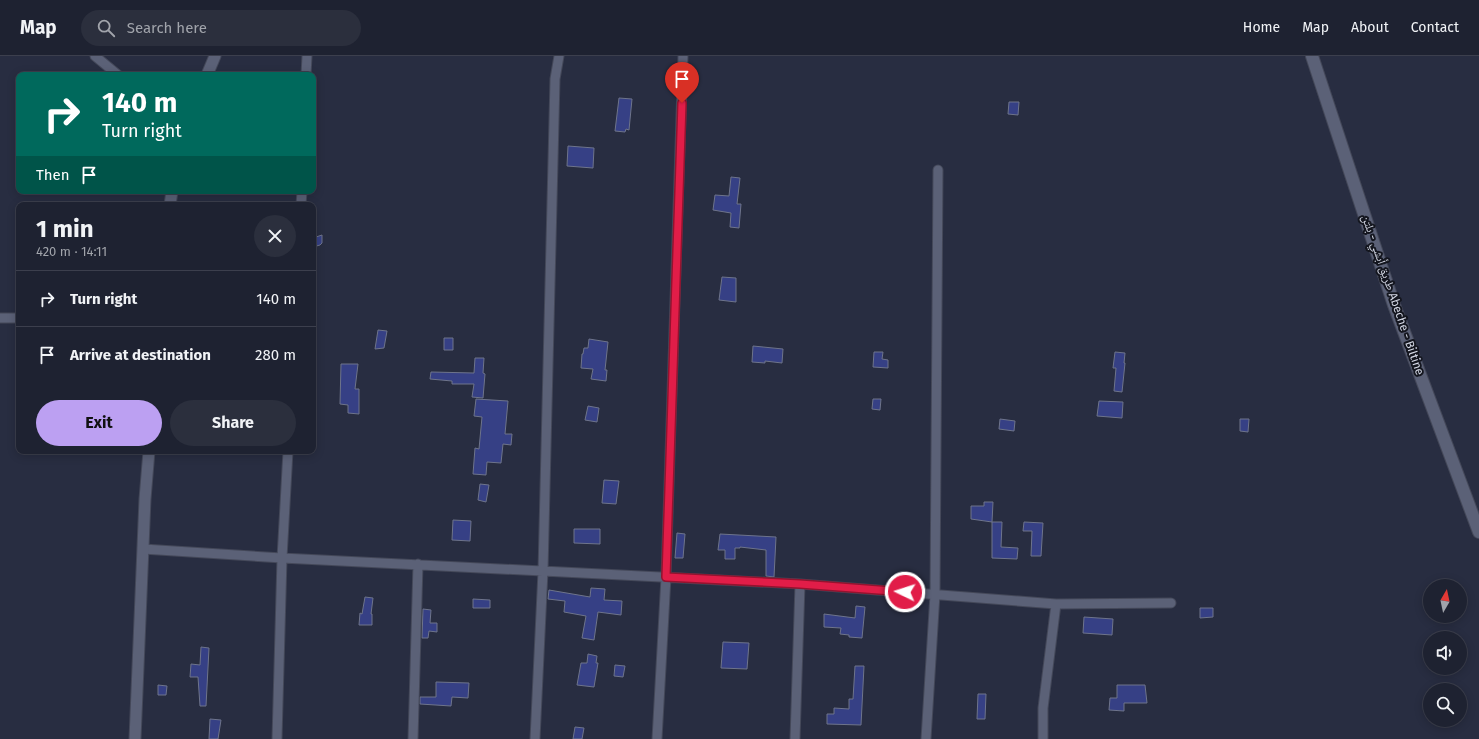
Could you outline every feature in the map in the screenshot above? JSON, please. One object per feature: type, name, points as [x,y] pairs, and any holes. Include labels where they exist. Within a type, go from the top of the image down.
[{"type":"main road","name":"طريق أبشي - بلتن Abeche - Biltine","points":[[1312,56],[1394,305],[1479,532]]},
{"type":"street","points":[[94,56],[114,72]]},
{"type":"street","points":[[208,72],[215,56]]},
{"type":"street","points":[[306,72],[307,56]]},
{"type":"street","points":[[535,739],[543,571],[555,79],[559,56]]},
{"type":"street","points":[[657,739],[666,577],[683,56]]},
{"type":"street","points":[[926,739],[935,594],[938,170]]},
{"type":"street","points":[[0,318],[16,318]]},
{"type":"street","points":[[135,739],[143,549],[149,454]]},
{"type":"street","points":[[277,739],[282,558],[288,454]]},
{"type":"street","points":[[143,549],[282,558],[800,584],[1056,604],[1171,603]]},
{"type":"street","points":[[413,739],[418,564]]},
{"type":"street","points":[[794,739],[800,584]]},
{"type":"street","points":[[1043,739],[1043,708],[1056,604]]},
{"type":"building","points":[[619,98],[632,99],[629,130],[626,129],[625,132],[615,131]]},
{"type":"building","points":[[1009,102],[1019,102],[1018,115],[1008,114]]},
{"type":"building","points":[[568,146],[594,148],[593,168],[567,166]]},
{"type":"building","points":[[731,177],[740,178],[737,204],[741,204],[739,228],[730,227],[731,213],[713,210],[715,195],[729,196]]},
{"type":"building","points":[[322,235],[322,243],[316,246],[316,237]]},
{"type":"building","points":[[722,277],[736,278],[736,302],[719,300]]},
{"type":"building","points":[[378,330],[387,331],[384,348],[375,349]]},
{"type":"building","points":[[444,338],[453,338],[453,350],[444,350]]},
{"type":"building","points":[[589,339],[608,342],[605,370],[607,370],[606,381],[591,379],[593,369],[581,368],[582,354],[584,348],[588,348]]},
{"type":"building","points":[[753,346],[783,349],[782,363],[765,361],[765,363],[752,362]]},
{"type":"building","points":[[874,352],[883,352],[882,359],[888,360],[888,368],[873,367]]},
{"type":"building","points":[[1115,352],[1125,353],[1122,392],[1114,391],[1116,368],[1113,368]]},
{"type":"building","points":[[475,358],[484,358],[483,373],[485,374],[483,398],[472,397],[474,384],[452,384],[452,381],[430,379],[431,372],[474,373]]},
{"type":"building","points":[[341,364],[358,364],[355,389],[359,389],[359,414],[348,413],[348,405],[340,404]]},
{"type":"building","points":[[476,399],[508,401],[505,434],[512,434],[511,445],[503,444],[501,463],[487,462],[486,475],[473,474],[475,448],[479,449],[482,417],[474,416]]},
{"type":"building","points":[[873,399],[881,399],[880,410],[872,409]]},
{"type":"building","points":[[1099,401],[1123,402],[1122,418],[1097,416]]},
{"type":"building","points":[[588,406],[599,408],[597,422],[585,420]]},
{"type":"building","points":[[1000,419],[1015,421],[1014,431],[999,429]]},
{"type":"building","points":[[1240,419],[1249,419],[1248,432],[1240,431]]},
{"type":"building","points":[[604,480],[619,481],[616,504],[602,503]]},
{"type":"building","points":[[480,484],[489,485],[486,502],[478,500]]},
{"type":"building","points":[[984,502],[993,502],[992,522],[971,519],[971,506],[984,506]]},
{"type":"building","points":[[453,520],[471,521],[470,541],[452,540]]},
{"type":"building","points":[[992,522],[1002,522],[1001,547],[1018,548],[1017,559],[992,558]]},
{"type":"building","points":[[1024,522],[1043,523],[1041,556],[1031,556],[1032,531],[1023,531]]},
{"type":"building","points":[[574,529],[600,529],[600,544],[574,543]]},
{"type":"building","points":[[677,533],[685,534],[683,558],[675,558]]},
{"type":"building","points":[[720,534],[776,537],[774,577],[766,576],[766,550],[740,547],[735,548],[735,559],[725,559],[725,550],[718,550]]},
{"type":"building","points":[[591,588],[605,589],[604,600],[622,601],[621,615],[598,612],[594,640],[582,638],[586,616],[564,612],[565,601],[548,599],[549,590],[590,597]]},
{"type":"building","points":[[365,597],[373,598],[371,614],[372,625],[359,625],[360,613],[362,614]]},
{"type":"building","points":[[473,599],[490,600],[490,608],[473,608]]},
{"type":"building","points":[[856,606],[865,607],[862,638],[849,637],[849,635],[840,634],[841,628],[824,627],[824,614],[855,618]]},
{"type":"building","points":[[1200,608],[1213,608],[1213,617],[1200,618]]},
{"type":"building","points":[[423,609],[431,610],[430,623],[437,623],[437,632],[429,631],[428,638],[422,638]]},
{"type":"building","points":[[1084,617],[1113,619],[1112,635],[1083,633]]},
{"type":"building","points":[[723,642],[749,643],[747,669],[721,668]]},
{"type":"building","points":[[201,647],[209,648],[206,706],[200,706],[198,677],[190,677],[191,664],[200,665]]},
{"type":"building","points":[[588,654],[597,656],[596,663],[598,663],[594,687],[577,685],[581,663],[587,663]]},
{"type":"building","points":[[615,665],[625,666],[623,677],[614,676]]},
{"type":"building","points":[[855,666],[864,666],[861,725],[827,724],[827,714],[834,714],[834,708],[849,709],[849,699],[853,699]]},
{"type":"building","points":[[436,682],[469,683],[468,698],[452,697],[451,706],[420,704],[420,697],[436,697]]},
{"type":"building","points":[[158,685],[167,686],[166,695],[158,695]]},
{"type":"building","points":[[1117,685],[1145,685],[1147,703],[1124,703],[1124,711],[1109,710],[1110,698],[1117,698]]},
{"type":"building","points":[[978,694],[986,694],[985,719],[977,719]]},
{"type":"building","points":[[210,719],[221,720],[218,739],[209,739]]},
{"type":"building","points":[[575,727],[584,728],[582,739],[573,739]]},
{"type":"route","points":[[682,103],[666,577],[800,584],[905,592]]}]
